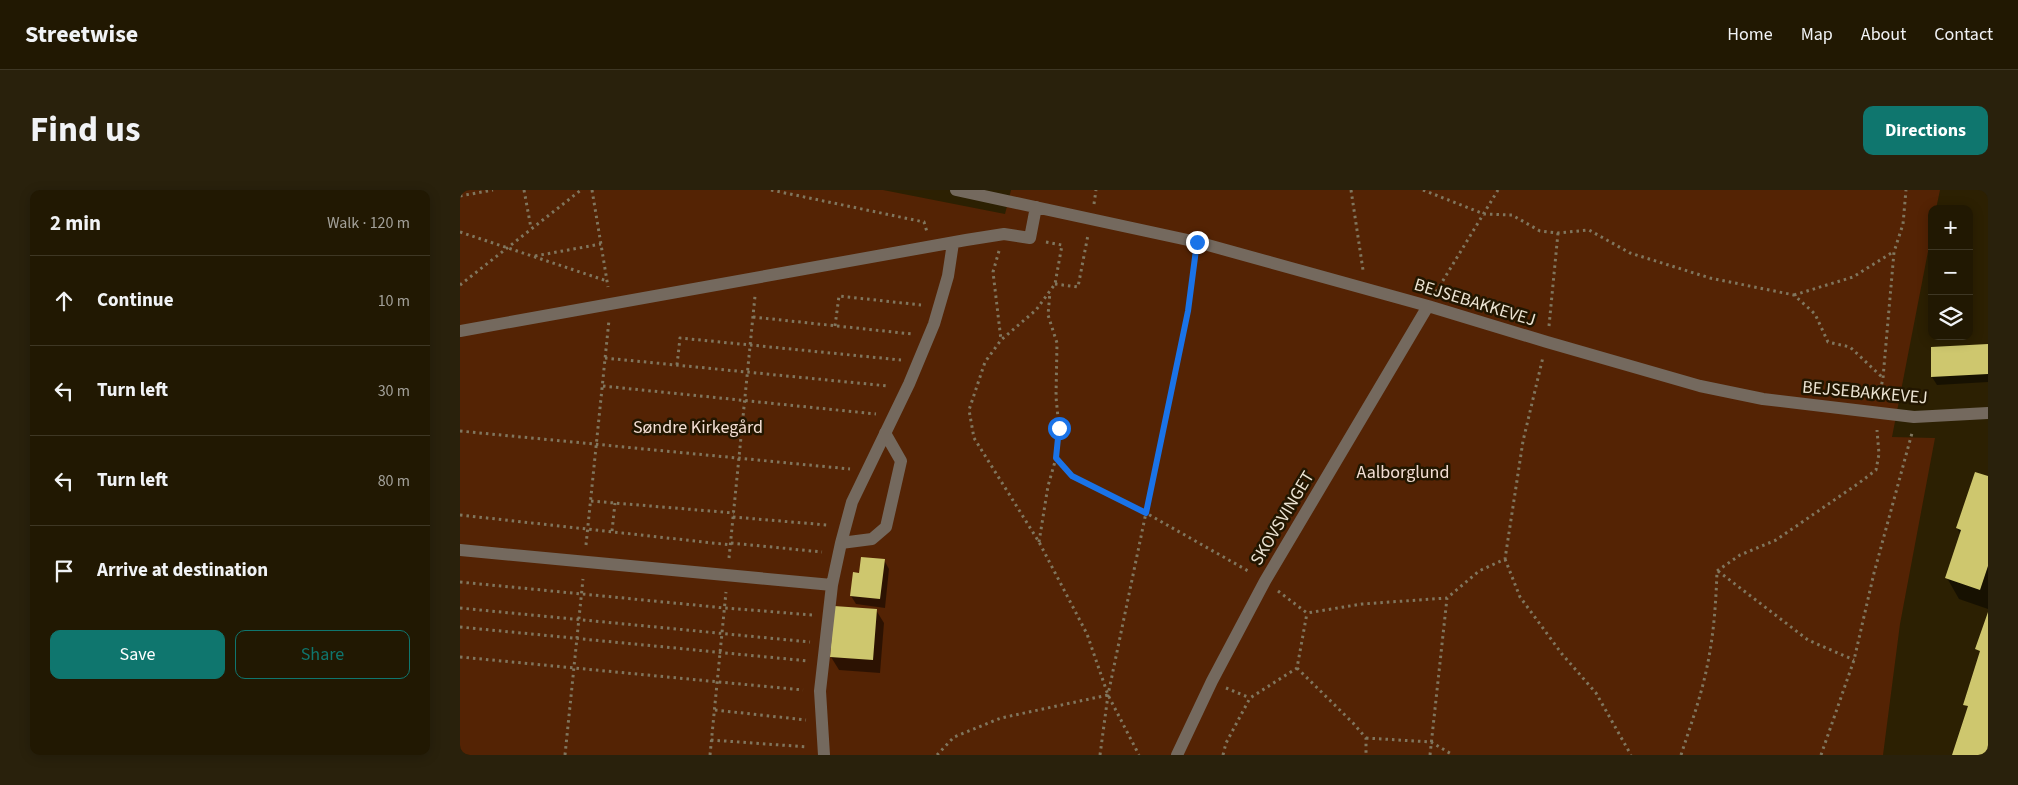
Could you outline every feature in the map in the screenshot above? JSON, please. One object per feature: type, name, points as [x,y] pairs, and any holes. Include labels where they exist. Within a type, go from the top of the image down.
[{"type":"street","name":"BEJSEBAKKEVEJ","points":[[956,190],[1197,242],[1428,306],[1700,386],[1727,392],[1763,399],[1914,417],[1988,413]]},
{"type":"street","points":[[460,331],[1004,234],[1030,238],[1036,207]]},
{"type":"street","points":[[824,751],[820,692],[832,585],[839,548],[852,502],[908,388],[930,336],[948,276],[952,243]]},
{"type":"street","name":"SKOVSVINGET","points":[[1177,755],[1212,682],[1265,581],[1428,306]]},
{"type":"street","points":[[839,548],[872,539],[886,527],[901,461],[885,434]]},
{"type":"street","points":[[460,550],[832,585]]},
{"type":"path","points":[[460,196],[493,190]]},
{"type":"path","points":[[524,190],[531,228]]},
{"type":"path","points":[[460,285],[581,190]]},
{"type":"path","points":[[565,755],[610,304],[592,190]]},
{"type":"path","points":[[771,190],[924,222],[931,247]]},
{"type":"path","points":[[1055,284],[1078,287],[1096,190]]},
{"type":"path","points":[[1351,190],[1359,232],[1365,288]]},
{"type":"path","points":[[1423,190],[1484,214],[1512,214],[1540,231],[1558,233],[1589,230],[1630,254],[1710,278],[1794,295],[1853,277],[1894,252]]},
{"type":"path","points":[[1428,306],[1498,190]]},
{"type":"path","points":[[1717,570],[1740,555],[1776,540],[1876,470],[1879,454],[1876,413],[1883,378],[1894,252],[1902,224],[1906,190]]},
{"type":"path","points":[[460,232],[607,281]]},
{"type":"path","points":[[1558,233],[1547,342],[1523,441],[1505,559],[1520,597],[1562,654],[1596,693],[1631,755]]},
{"type":"path","points":[[1001,340],[993,272],[1004,234]]},
{"type":"path","points":[[1030,238],[1062,245],[1055,284],[1036,310],[1001,340],[985,362],[969,410],[974,438],[1039,542],[1087,634],[1108,695],[1139,755]]},
{"type":"path","points":[[1100,755],[1108,695],[1188,311],[1197,242]]},
{"type":"path","points":[[534,256],[601,244]]},
{"type":"path","points":[[710,755],[757,278]]},
{"type":"path","points":[[1039,542],[1048,486],[1056,458],[1059,428],[1056,397],[1058,343],[1048,315],[1050,291]]},
{"type":"path","points":[[1794,295],[1815,314],[1828,342],[1850,347],[1883,378]]},
{"type":"path","points":[[835,326],[839,296],[940,307]]},
{"type":"path","points":[[753,317],[930,336]]},
{"type":"path","points":[[677,365],[680,338],[919,362]]},
{"type":"path","points":[[605,358],[908,388]]},
{"type":"path","points":[[603,386],[894,416]]},
{"type":"path","points":[[1821,755],[1854,660],[1874,573],[1910,443],[1914,417]]},
{"type":"path","points":[[460,431],[866,471]]},
{"type":"path","points":[[1056,458],[1072,476],[1146,513],[1265,581],[1307,613],[1362,604],[1447,598],[1479,571],[1505,559]]},
{"type":"path","points":[[591,501],[845,527]]},
{"type":"path","points":[[612,531],[615,503]]},
{"type":"path","points":[[460,515],[731,544],[839,548]]},
{"type":"path","points":[[1717,570],[1808,640],[1854,660]]},
{"type":"path","points":[[1682,755],[1708,663],[1715,618],[1717,570]]},
{"type":"path","points":[[460,582],[725,608],[828,616]]},
{"type":"path","points":[[1430,755],[1447,598]]},
{"type":"path","points":[[460,608],[826,643]]},
{"type":"path","points":[[1223,755],[1226,743],[1250,698],[1297,668],[1307,613]]},
{"type":"path","points":[[460,627],[824,662]]},
{"type":"path","points":[[460,657],[820,692]]},
{"type":"path","points":[[1297,668],[1354,722],[1366,738],[1366,755]]},
{"type":"path","points":[[1212,682],[1250,698]]},
{"type":"path","points":[[937,755],[954,737],[1001,718],[1108,695]]},
{"type":"path","points":[[714,710],[822,722]]},
{"type":"path","points":[[1366,738],[1431,742],[1453,755]]},
{"type":"path","points":[[711,740],[824,751]]},
{"type":"green space","name":"Aalborglund","points":[[460,190],[883,190],[1005,214],[1011,190],[1940,190],[1937,205],[1928,205],[1928,252],[1892,437],[1935,438],[1900,624],[1883,755],[460,755]]},
{"type":"building","points":[[1988,344],[1988,374],[1931,377],[1931,347]]},
{"type":"building","points":[[1975,472],[1988,476],[1988,566],[1980,590],[1945,578],[1961,530],[1956,528]]},
{"type":"building","points":[[861,557],[885,559],[880,599],[850,596],[853,572],[859,573]]},
{"type":"building","points":[[834,606],[877,609],[873,660],[830,657]]},
{"type":"building","points":[[1988,612],[1988,755],[1952,755],[1968,706],[1963,705],[1980,651],[1975,649]]},
{"type":"route","points":[[1059,428],[1056,458],[1072,476],[1146,513],[1188,311],[1197,242]]},
{"type":"park label","name":"Søndre Kirkegård","points":[[698,427]]}]
